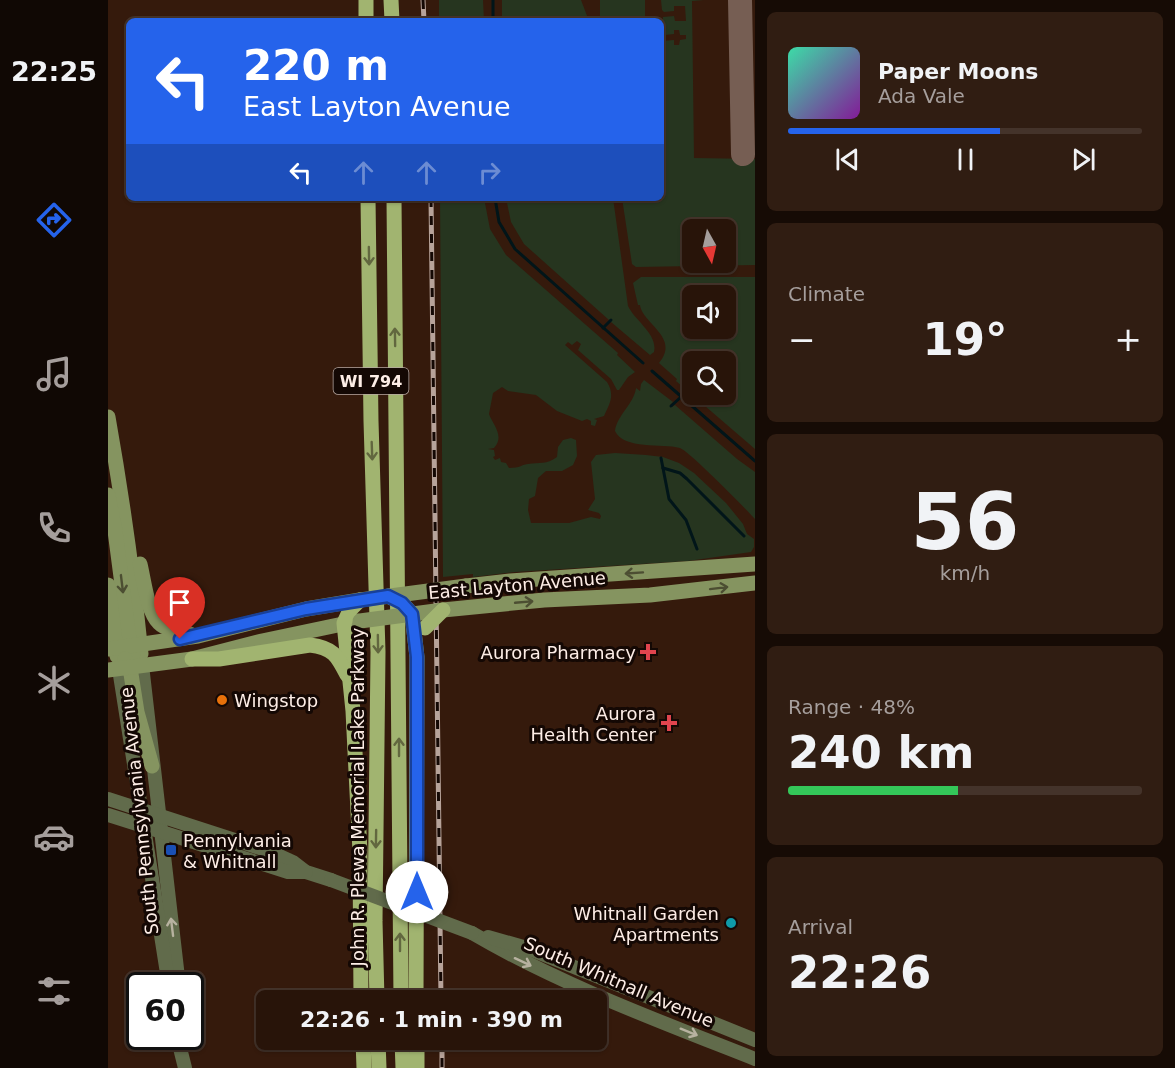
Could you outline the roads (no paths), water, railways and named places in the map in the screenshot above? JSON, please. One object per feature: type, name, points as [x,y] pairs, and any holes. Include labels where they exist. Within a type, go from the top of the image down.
[{"type":"main road","points":[[366,0],[366,18]]},
{"type":"main road","points":[[391,0],[392,18]]},
{"type":"main road","name":"John R. Plewa Memorial Lake Parkway","points":[[368,201],[371,421],[378,652],[375,921],[377,990]]},
{"type":"main road","name":"WI 794","points":[[394,201],[401,990]]},
{"type":"main road","name":"South Pennsylvania Avenue","points":[[108,417],[125,511],[125,658]]},
{"type":"main road","points":[[108,495],[115,531],[125,658],[137,712],[153,766]]},
{"type":"main road","points":[[125,511],[138,552],[152,612],[159,624],[172,630],[198,636]]},
{"type":"main road","name":"East Layton Avenue","points":[[125,658],[198,636],[306,609],[388,596],[529,579],[755,564]]},
{"type":"main road","name":"East Layton Avenue","points":[[125,658],[192,658],[344,623],[360,621],[418,623],[443,610],[544,600],[673,593],[755,583]]},
{"type":"main road","name":"South Pennsylvania Avenue","points":[[108,585],[125,658]]},
{"type":"main road","points":[[388,596],[402,603],[418,623],[416,990]]},
{"type":"main road","points":[[125,658],[260,631],[355,601]]},
{"type":"main road","points":[[355,601],[344,623],[350,682],[360,852],[361,990]]},
{"type":"main road","points":[[192,658],[219,659],[310,645],[323,646],[334,652],[350,682]]},
{"type":"main road","points":[[363,1050],[364,1068]]},
{"type":"main road","points":[[378,1050],[379,1068]]},
{"type":"main road","points":[[402,1050],[403,1068]]},
{"type":"main road","points":[[417,1050],[417,1068]]},
{"type":"street","name":"South Pennsylvania Avenue","points":[[125,658],[141,808],[167,972]]},
{"type":"street","name":"South Pennsylvania Avenue","points":[[153,766],[177,972]]},
{"type":"street","name":"South Whitnall Avenue","points":[[108,799],[269,851],[293,862],[306,872]]},
{"type":"street","name":"South Whitnall Avenue","points":[[108,815],[288,872],[306,872],[472,933],[527,948],[755,1040]]},
{"type":"street","name":"South Whitnall Avenue","points":[[472,933],[517,960],[755,1059]]},
{"type":"street","points":[[181,1050],[185,1066]]},
{"type":"street","points":[[185,1066],[186,1050]]},
{"type":"waterway","points":[[493,0],[493,18]]},
{"type":"waterway","points":[[496,201],[499,222],[515,249],[643,363]]},
{"type":"waterway","points":[[603,328],[611,320]]},
{"type":"waterway","points":[[652,371],[755,461]]},
{"type":"waterway","points":[[671,406],[681,397]]},
{"type":"waterway","points":[[661,458],[669,499],[686,520],[697,549]]},
{"type":"waterway","points":[[663,468],[680,473],[744,536]]},
{"type":"railway","points":[[423,0],[424,18]]},
{"type":"railway","points":[[431,201],[441,990]]},
{"type":"railway","points":[[442,1050],[442,1068]]},
{"type":"place","name":"Aurora Pharmacy","points":[[648,652]]},
{"type":"place","name":"Wingstop","points":[[222,700]]},
{"type":"place","name":"Aurora Health Center","points":[[669,723]]},
{"type":"place","name":"Pennylvania & Whitnall","points":[[171,850]]},
{"type":"place","name":"Whitnall Garden Apartments","points":[[731,923]]}]
